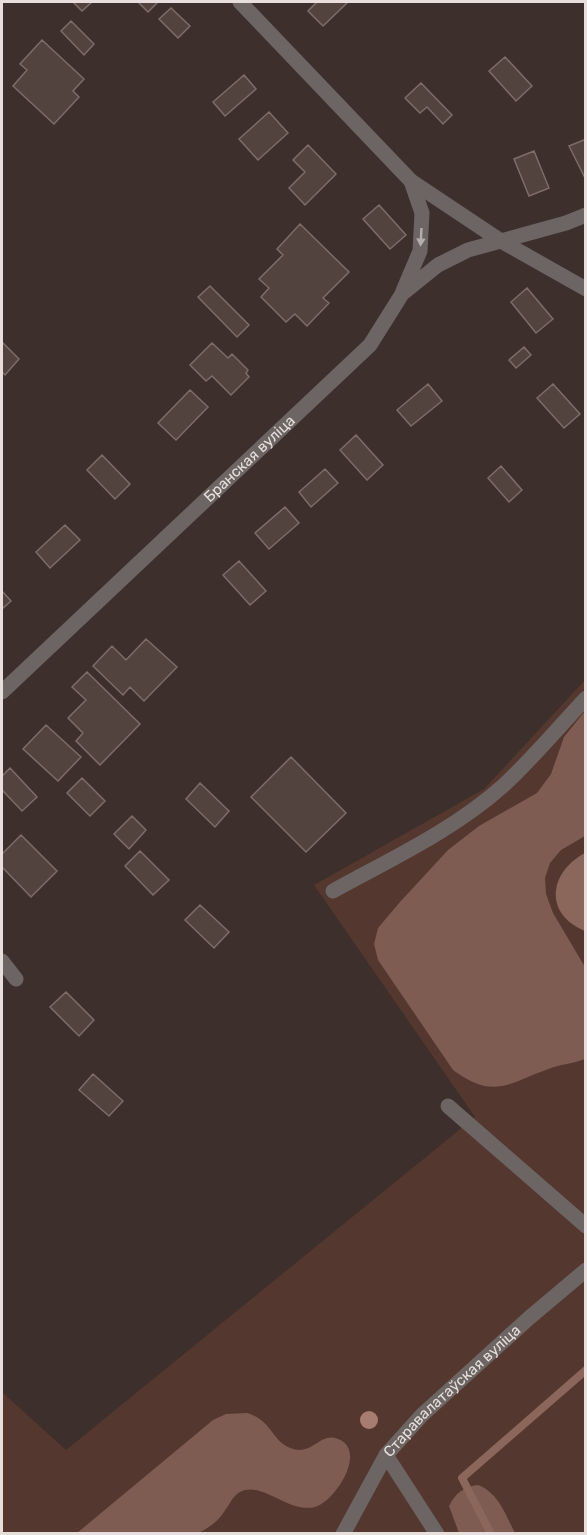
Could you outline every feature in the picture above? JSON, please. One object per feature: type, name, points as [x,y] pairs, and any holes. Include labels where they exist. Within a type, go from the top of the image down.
[{"type":"street","points":[[240,2],[411,181],[501,241],[585,289]]},
{"type":"street","points":[[402,294],[420,251],[422,213],[411,181]]},
{"type":"street","name":"Бранская вуліца","points":[[2,692],[370,345],[402,294],[438,265],[468,250],[566,223],[585,215]]},
{"type":"street","points":[[333,891],[432,837],[470,812],[505,784],[585,698]]},
{"type":"street","points":[[2,961],[16,979]]},
{"type":"street","points":[[448,1106],[585,1226]]},
{"type":"street","name":"Старавалатаўская вуліца","points":[[343,1533],[386,1455],[422,1415],[585,1270]]},
{"type":"street","points":[[386,1455],[437,1533]]},
{"type":"shaded area","points":[[585,680],[585,1533],[2,1533],[2,1392],[66,1450],[475,1117],[314,885],[484,789]]},
{"type":"shaded area","points":[[585,711],[585,836],[561,850],[550,863],[545,878],[546,894],[553,913],[585,967],[585,1059],[554,1067],[503,1086],[481,1085],[453,1070],[378,960],[374,944],[378,928],[448,850],[479,826],[537,793],[551,774],[564,737]]},
{"type":"shaded area","points":[[585,853],[585,931],[571,924],[562,914],[557,904],[556,893],[558,882],[564,871]]},
{"type":"shaded area","points":[[247,1413],[266,1424],[282,1443],[296,1450],[303,1450],[329,1438],[345,1443],[350,1452],[350,1462],[340,1485],[332,1495],[315,1507],[306,1508],[287,1503],[261,1491],[245,1490],[235,1496],[216,1521],[200,1532],[180,1534],[77,1533],[213,1420],[226,1414]]},
{"type":"shaded area","points":[[478,1485],[497,1499],[515,1533],[459,1533],[449,1506],[460,1491]]},
{"type":"building","points":[[73,2],[92,2],[82,11]]},
{"type":"building","points":[[138,2],[158,2],[148,12]]},
{"type":"building","points":[[317,2],[348,2],[323,26],[308,11]]},
{"type":"building","points":[[171,8],[190,26],[178,38],[159,19]]},
{"type":"building","points":[[71,21],[94,44],[84,55],[61,31]]},
{"type":"building","points":[[42,40],[84,79],[73,91],[79,97],[54,124],[13,86],[27,70],[20,64]]},
{"type":"building","points":[[505,57],[532,86],[516,101],[489,71]]},
{"type":"building","points":[[244,75],[256,89],[225,116],[213,102]]},
{"type":"building","points":[[421,83],[452,115],[443,124],[427,107],[420,113],[405,98]]},
{"type":"building","points":[[269,112],[288,133],[258,160],[239,139]]},
{"type":"building","points":[[586,139],[586,180],[569,146]]},
{"type":"building","points":[[308,145],[336,174],[305,205],[289,188],[305,172],[293,160]]},
{"type":"building","points":[[534,151],[549,188],[529,196],[514,159]]},
{"type":"building","points":[[379,205],[406,235],[390,249],[363,219]]},
{"type":"building","points":[[300,224],[349,272],[323,298],[329,303],[307,326],[295,314],[286,322],[261,297],[269,288],[259,279],[283,255],[277,249]]},
{"type":"building","points":[[210,286],[249,325],[237,337],[198,297]]},
{"type":"building","points":[[527,288],[553,319],[536,333],[511,302]]},
{"type":"building","points":[[2,342],[19,359],[5,375],[2,372]]},
{"type":"building","points":[[212,343],[228,358],[232,354],[248,370],[246,373],[249,377],[231,395],[212,376],[206,381],[190,365]]},
{"type":"building","points":[[524,347],[531,355],[516,368],[509,360]]},
{"type":"building","points":[[428,384],[442,401],[411,426],[397,410]]},
{"type":"building","points":[[553,384],[580,414],[564,428],[537,398]]},
{"type":"building","points":[[190,390],[208,407],[176,440],[158,423]]},
{"type":"building","points":[[356,435],[383,465],[367,480],[340,450]]},
{"type":"building","points":[[102,455],[130,484],[115,499],[87,470]]},
{"type":"building","points":[[501,466],[522,490],[509,502],[488,478]]},
{"type":"building","points":[[325,469],[338,483],[311,507],[299,492]]},
{"type":"building","points":[[285,507],[299,523],[269,549],[255,533]]},
{"type":"building","points":[[65,525],[80,540],[50,568],[36,552]]},
{"type":"building","points":[[239,561],[266,591],[250,605],[223,575]]},
{"type":"building","points":[[2,591],[11,601],[2,609]]},
{"type":"building","points":[[146,639],[177,667],[144,701],[130,687],[123,695],[93,666],[112,646],[126,660]]},
{"type":"building","points":[[87,672],[140,724],[100,765],[76,741],[83,733],[68,718],[86,700],[72,687]]},
{"type":"building","points":[[46,725],[81,757],[58,781],[23,749]]},
{"type":"building","points":[[291,757],[346,813],[306,852],[251,797]]},
{"type":"building","points":[[10,768],[37,797],[22,811],[2,790],[2,776]]},
{"type":"building","points":[[82,778],[105,801],[90,816],[67,793]]},
{"type":"building","points":[[200,783],[229,811],[215,827],[186,799]]},
{"type":"building","points":[[132,816],[146,830],[129,849],[114,834]]},
{"type":"building","points":[[21,835],[57,871],[31,897],[2,867],[2,854]]},
{"type":"building","points":[[140,851],[169,880],[153,895],[125,866]]},
{"type":"building","points":[[200,905],[229,932],[214,948],[185,920]]},
{"type":"building","points":[[66,992],[94,1020],[79,1036],[50,1007]]},
{"type":"building","points":[[93,1074],[123,1101],[109,1116],[79,1090]]},
{"type":"waterway","points":[[491,1534],[462,1478],[586,1370]]}]
